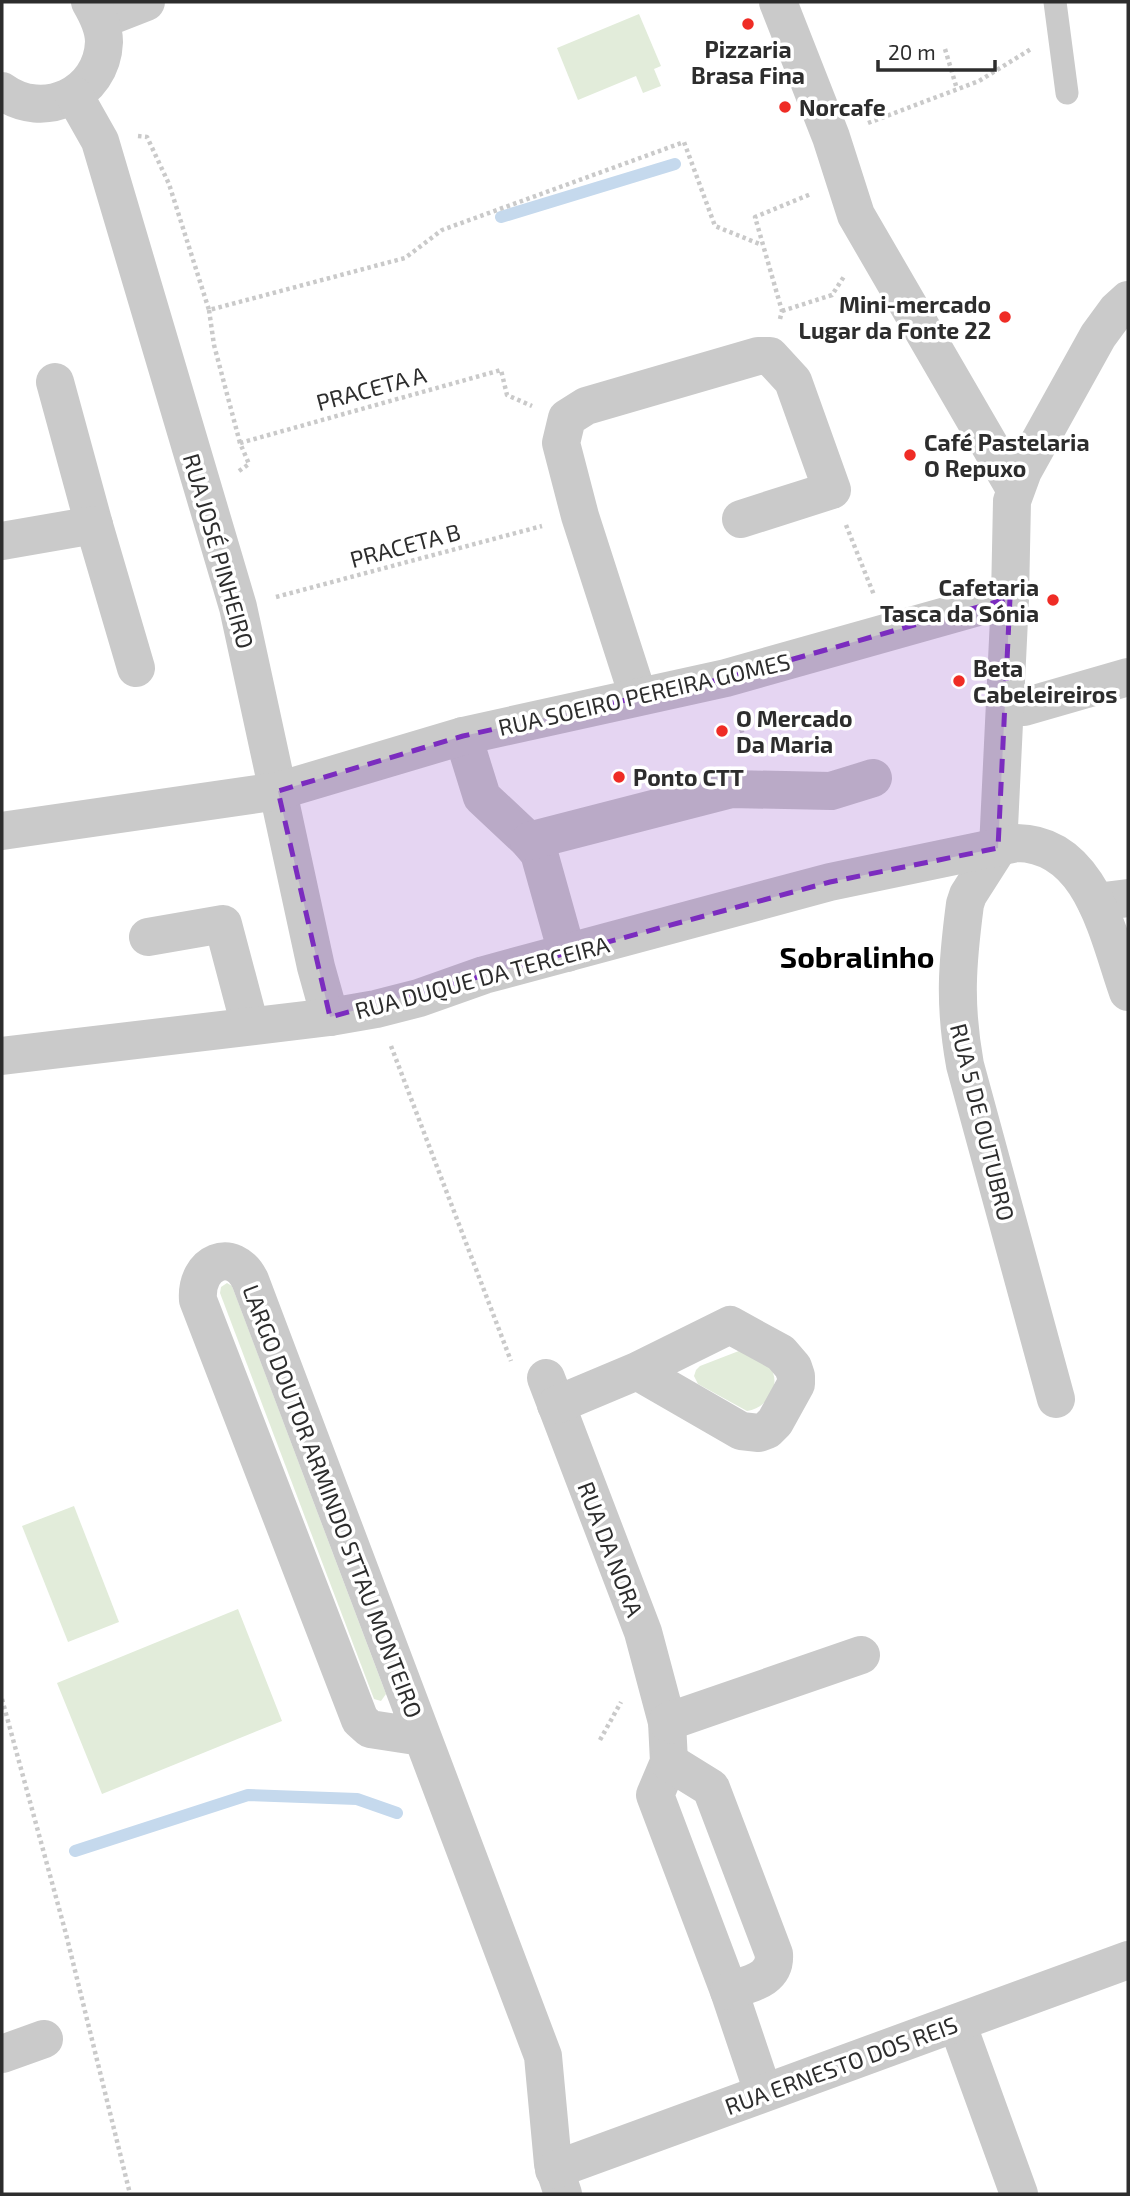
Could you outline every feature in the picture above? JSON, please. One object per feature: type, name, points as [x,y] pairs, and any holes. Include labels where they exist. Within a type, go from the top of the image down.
[{"type":"street","points":[[2,91],[12,99],[33,105],[54,104],[74,95],[90,81],[100,62],[104,41],[95,11],[146,2]]},
{"type":"street","points":[[778,2],[831,137],[856,215],[1015,489]]},
{"type":"street","name":"RUA JOSÉ PINHEIRO","points":[[74,95],[100,141],[238,607],[316,967],[330,1017]]},
{"type":"street","points":[[998,848],[1012,501],[1023,471],[1098,336],[1128,300]]},
{"type":"street","points":[[638,696],[580,516],[561,443],[566,418],[586,406],[758,356],[770,356],[793,381],[832,490],[741,519]]},
{"type":"street","points":[[55,382],[136,668]]},
{"type":"street","points":[[2,541],[94,525]]},
{"type":"street","name":"RUA SOEIRO PEREIRA GOMES","points":[[2,831],[278,791],[463,736],[726,678],[1010,598]]},
{"type":"street","points":[[1024,706],[1128,677]]},
{"type":"street","points":[[463,736],[482,797],[539,853],[567,953]]},
{"type":"street","points":[[529,841],[731,789],[831,791],[873,778]]},
{"type":"street","name":"RUA DUQUE DA TERCEIRA","points":[[2,1056],[330,1017],[408,1000],[484,975],[830,882],[1017,843],[1028,843],[1058,855],[1112,900],[1128,992]]},
{"type":"street","name":"RUA 5 DE OUTUBRO","points":[[998,848],[965,904],[957,979],[957,1025],[965,1065],[1056,1399]]},
{"type":"street","points":[[148,937],[223,924],[250,1026]]},
{"type":"street","name":"LARGO DOUTOR ARMINDO STTAU MONTEIRO","points":[[213,1264],[234,1264],[243,1270],[250,1280],[422,1737],[370,1729],[359,1720],[198,1300],[198,1282],[206,1269],[213,1264]]},
{"type":"street","name":"RUA DA NORA","points":[[637,1371],[551,1392],[643,1632],[667,1722],[669,1762]]},
{"type":"street","points":[[667,1722],[861,1655]]},
{"type":"street","points":[[422,1737],[543,2056],[559,2182]]},
{"type":"street","points":[[729,1991],[764,1978],[773,1968],[774,1954],[711,1788],[669,1762],[655,1795],[729,1991],[763,2092]]},
{"type":"street","name":"RUA ERNESTO DOS REIS","points":[[559,2182],[763,2092],[1128,1960]]},
{"type":"street","points":[[957,2023],[1019,2194]]},
{"type":"street","points":[[2,2054],[44,2039]]},
{"type":"lane","points":[[1055,2],[1067,93]]},
{"type":"path","points":[[831,137],[979,82],[1059,33]]},
{"type":"path","points":[[945,49],[957,89]]},
{"type":"path","points":[[134,135],[148,137],[169,184],[209,310],[214,345],[240,443],[249,464],[203,495]]},
{"type":"path","points":[[209,310],[405,258],[442,230],[684,142],[715,226],[762,244]]},
{"type":"path","points":[[770,356],[782,311],[755,217],[843,179]]},
{"type":"path","points":[[782,311],[832,295],[870,236]]},
{"type":"path","name":"PRACETA A","points":[[240,443],[501,370],[510,398],[566,418]]},
{"type":"path","points":[[832,490],[888,632]]},
{"type":"path","name":"PRACETA B","points":[[238,607],[580,516]]},
{"type":"path","points":[[726,678],[760,789]]},
{"type":"path","points":[[2,1699],[66,1934],[131,2194]]},
{"type":"highlighted area","points":[[1010,598],[998,848],[830,882],[330,1017],[278,791],[463,736],[726,678]]},
{"type":"green space","points":[[639,14],[661,66],[654,69],[661,86],[643,93],[636,76],[578,100],[557,48]]},
{"type":"green space","points":[[227,1283],[232,1286],[386,1694],[381,1701],[374,1699],[220,1293],[221,1287]]},
{"type":"green space","points":[[744,1349],[766,1362],[773,1371],[774,1379],[774,1386],[767,1400],[755,1409],[747,1411],[698,1384],[694,1376],[700,1366]]},
{"type":"green space","points":[[74,1506],[119,1622],[68,1642],[22,1526]]},
{"type":"green space","points":[[238,1609],[282,1721],[102,1794],[57,1683]]},
{"type":"waterway","points":[[501,217],[675,164]]},
{"type":"waterway","points":[[75,1851],[248,1795],[357,1799],[397,1813]]},
{"type":"place","name":"Pizzaria Brasa Fina","points":[[748,24]]},
{"type":"place","name":"Norcafe","points":[[785,107]]},
{"type":"place","name":"Mini-mercado Lugar da Fonte 22","points":[[1005,317]]},
{"type":"place","name":"Café Pastelaria O Repuxo","points":[[910,455]]},
{"type":"place","name":"Cafetaria Tasca da Sónia","points":[[1053,600]]},
{"type":"place","name":"Beta Cabeleireiros","points":[[959,681]]},
{"type":"place","name":"O Mercado Da Maria","points":[[722,731]]},
{"type":"place","name":"Ponto CTT","points":[[619,777]]},
{"type":"district","name":"Sobralinho","points":[[857,956]]}]
